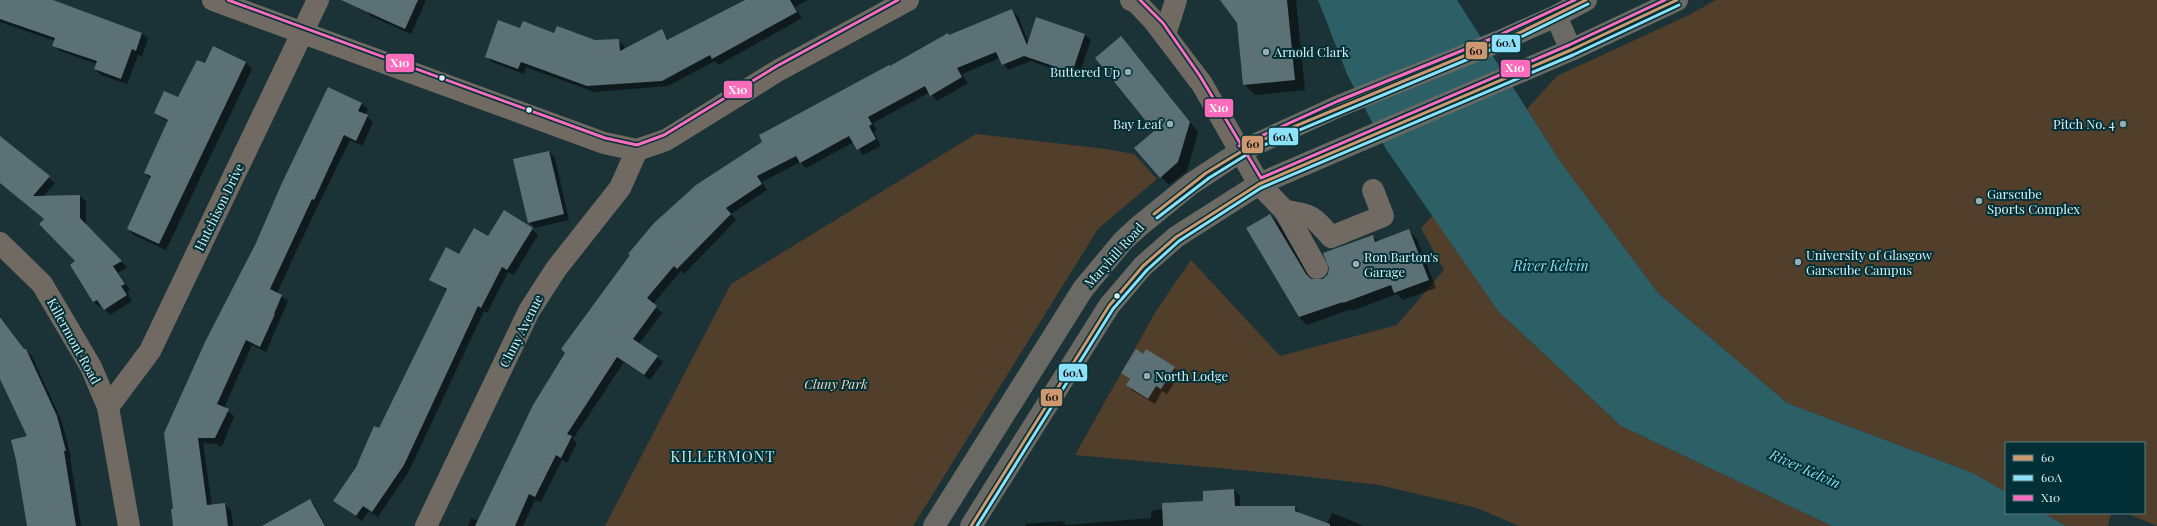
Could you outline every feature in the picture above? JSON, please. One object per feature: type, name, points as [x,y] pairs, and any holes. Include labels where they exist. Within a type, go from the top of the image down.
[{"type":"main road","name":"Maryhill Road","points":[[934,526],[978,454],[1088,283],[1138,226],[1191,184],[1241,151],[1339,106],[1500,41],[1556,16],[1586,0]]},
{"type":"main road","points":[[971,526],[1109,306],[1143,266],[1176,237],[1259,184],[1571,50],[1677,0]]},
{"type":"main road","points":[[1556,16],[1571,50]]},
{"type":"street","points":[[213,0],[604,143],[637,150],[666,140],[779,70],[908,0]]},
{"type":"street","name":"Hutchison Drive","points":[[108,407],[150,350],[318,0]]},
{"type":"street","points":[[1131,0],[1137,3],[1165,35],[1202,84],[1259,184],[1285,211],[1317,268]]},
{"type":"street","points":[[1165,35],[1176,0]]},
{"type":"street","name":"Cluny Avenue","points":[[426,526],[529,311],[556,269],[620,188],[637,150]]},
{"type":"street","points":[[1285,211],[1302,213],[1314,218],[1331,237],[1383,216],[1373,190]]},
{"type":"street","name":"Killermont Road","points":[[0,243],[42,284],[91,367],[108,407],[129,526]]},
{"type":"green space","points":[[1716,0],[2157,0],[2157,526],[2128,514],[2145,514],[2145,442],[2005,442],[2005,491],[1973,473],[1787,403],[1658,293],[1562,164],[1527,109],[1557,76],[1689,15]]},
{"type":"green space","name":"Cluny Park","points":[[976,134],[1106,149],[1134,154],[1157,179],[1098,229],[913,526],[605,526],[731,284]]},
{"type":"green space","points":[[1433,215],[1498,311],[1621,426],[1832,526],[1519,526],[1477,508],[1379,485],[1282,474],[1075,455],[1156,311],[1191,260],[1280,356],[1397,325],[1444,270],[1421,228]]},
{"type":"green space","points":[[2045,514],[2111,514],[2108,526],[2066,526]]},
{"type":"water","name":"River Kelvin","points":[[1318,0],[1457,0],[1562,164],[1658,293],[1787,403],[1973,473],[2005,491],[2005,514],[2045,514],[2066,526],[1832,526],[1621,426],[1498,311],[1386,149],[1347,74]]},
{"type":"building","points":[[0,0],[53,0],[142,33],[136,51],[132,49],[121,79],[94,69],[97,61],[52,46],[55,38],[0,19]]},
{"type":"building","points":[[341,0],[418,0],[405,29]]},
{"type":"building","points":[[745,0],[790,0],[797,12],[712,59],[710,55],[662,81],[587,86],[521,62],[518,69],[485,57],[498,20],[520,28],[523,21],[554,33],[557,26],[595,40],[619,39],[620,51],[662,29],[667,40]]},
{"type":"building","name":"Arnold Clark","points":[[1220,0],[1287,0],[1295,80],[1243,85],[1237,23]]},
{"type":"building","points":[[1012,9],[1027,45],[1036,17],[1085,34],[1073,70],[1065,70],[1024,56],[1002,65],[996,52],[957,68],[962,77],[930,96],[925,86],[868,117],[872,124],[869,126],[876,139],[857,150],[849,136],[800,163],[796,156],[757,176],[762,184],[726,208],[731,214],[677,269],[674,266],[647,298],[657,306],[633,339],[658,356],[644,375],[617,357],[567,434],[572,436],[561,458],[556,455],[535,497],[529,494],[515,526],[475,526],[533,405],[565,353],[561,349],[630,255],[628,254],[654,223],[696,185],[762,142],[759,135],[889,65],[890,66],[948,33],[949,35]]},
{"type":"building","points":[[1121,36],[1190,122],[1178,162],[1160,178],[1134,148],[1154,131],[1095,58]]},
{"type":"building","points":[[213,46],[246,62],[159,244],[127,229],[151,176],[144,173],[168,120],[154,113],[164,91],[178,97],[197,60],[205,63]]},
{"type":"building","points":[[328,87],[362,103],[358,111],[368,115],[356,141],[344,135],[314,200],[312,199],[270,289],[282,295],[260,347],[246,340],[217,404],[229,409],[215,438],[198,438],[207,505],[225,503],[228,526],[173,526],[171,509],[173,509],[164,433],[206,340],[256,243],[281,185]]},
{"type":"building","points":[[0,136],[50,176],[33,196],[80,195],[80,218],[122,261],[113,266],[125,284],[121,286],[127,295],[104,310],[97,300],[93,302],[70,265],[75,261],[39,224],[44,219],[0,183]]},
{"type":"building","points":[[549,151],[564,214],[528,223],[513,159]]},
{"type":"building","points":[[504,210],[533,228],[507,270],[502,267],[481,308],[478,306],[404,465],[372,512],[363,506],[356,516],[333,501],[356,467],[374,426],[379,428],[447,289],[429,280],[446,247],[459,254],[474,228],[488,236]]},
{"type":"building","points":[[1270,214],[1306,274],[1311,279],[1323,279],[1328,274],[1329,268],[1323,253],[1373,235],[1375,242],[1409,229],[1429,280],[1394,293],[1391,285],[1343,303],[1299,317],[1246,228]]},
{"type":"building","points":[[0,317],[24,349],[26,349],[57,416],[66,451],[64,451],[76,526],[27,526],[16,460],[11,440],[27,436],[0,379]]},
{"type":"building","name":"North Lodge","points":[[1136,349],[1143,354],[1146,349],[1175,367],[1161,389],[1156,386],[1148,399],[1126,385],[1130,379],[1121,373]]},
{"type":"building","points":[[1234,489],[1235,506],[1295,506],[1295,511],[1330,524],[1330,526],[1163,526],[1162,503],[1203,501],[1203,491]]},
{"type":"building","points":[[310,499],[325,526],[262,526]]},
{"type":"transit line","name":"X10","points":[[228,0],[605,138],[637,145],[664,135],[777,66],[898,0]]},
{"type":"transit line","name":"X10","points":[[1140,0],[1163,23],[1200,76],[1261,178],[1569,45],[1665,0]]},
{"type":"transit line","name":"X10","points":[[1239,146],[1338,101],[1493,38],[1575,0]]},
{"type":"transit line","name":"60","points":[[1154,214],[1206,173],[1257,142],[1519,33],[1586,0]]},
{"type":"transit line","name":"60","points":[[971,526],[1109,306],[1143,266],[1176,237],[1259,184],[1571,50],[1677,0]]},
{"type":"transit line","name":"60A","points":[[1157,218],[1209,178],[1259,147],[1521,37],[1588,4]]},
{"type":"transit line","name":"60A","points":[[977,526],[1113,309],[1147,270],[1179,241],[1261,188],[1573,55],[1679,5]]},
{"type":"place","name":"Arnold Clark","points":[[1266,52]]},
{"type":"place","name":"Buttered Up","points":[[1128,72]]},
{"type":"place","name":"Bay Leaf","points":[[1170,124]]},
{"type":"place","name":"Pitch No. 4","points":[[2123,124]]},
{"type":"place","name":"Garscube Sports Complex","points":[[1979,201]]},
{"type":"place","name":"University of Glasgow Garscube Campus","points":[[1798,262]]},
{"type":"place","name":"Ron Barton's Garage","points":[[1356,264]]},
{"type":"place","name":"North Lodge","points":[[1147,376]]},
{"type":"district","name":"KILLERMONT","points":[[723,457]]}]
